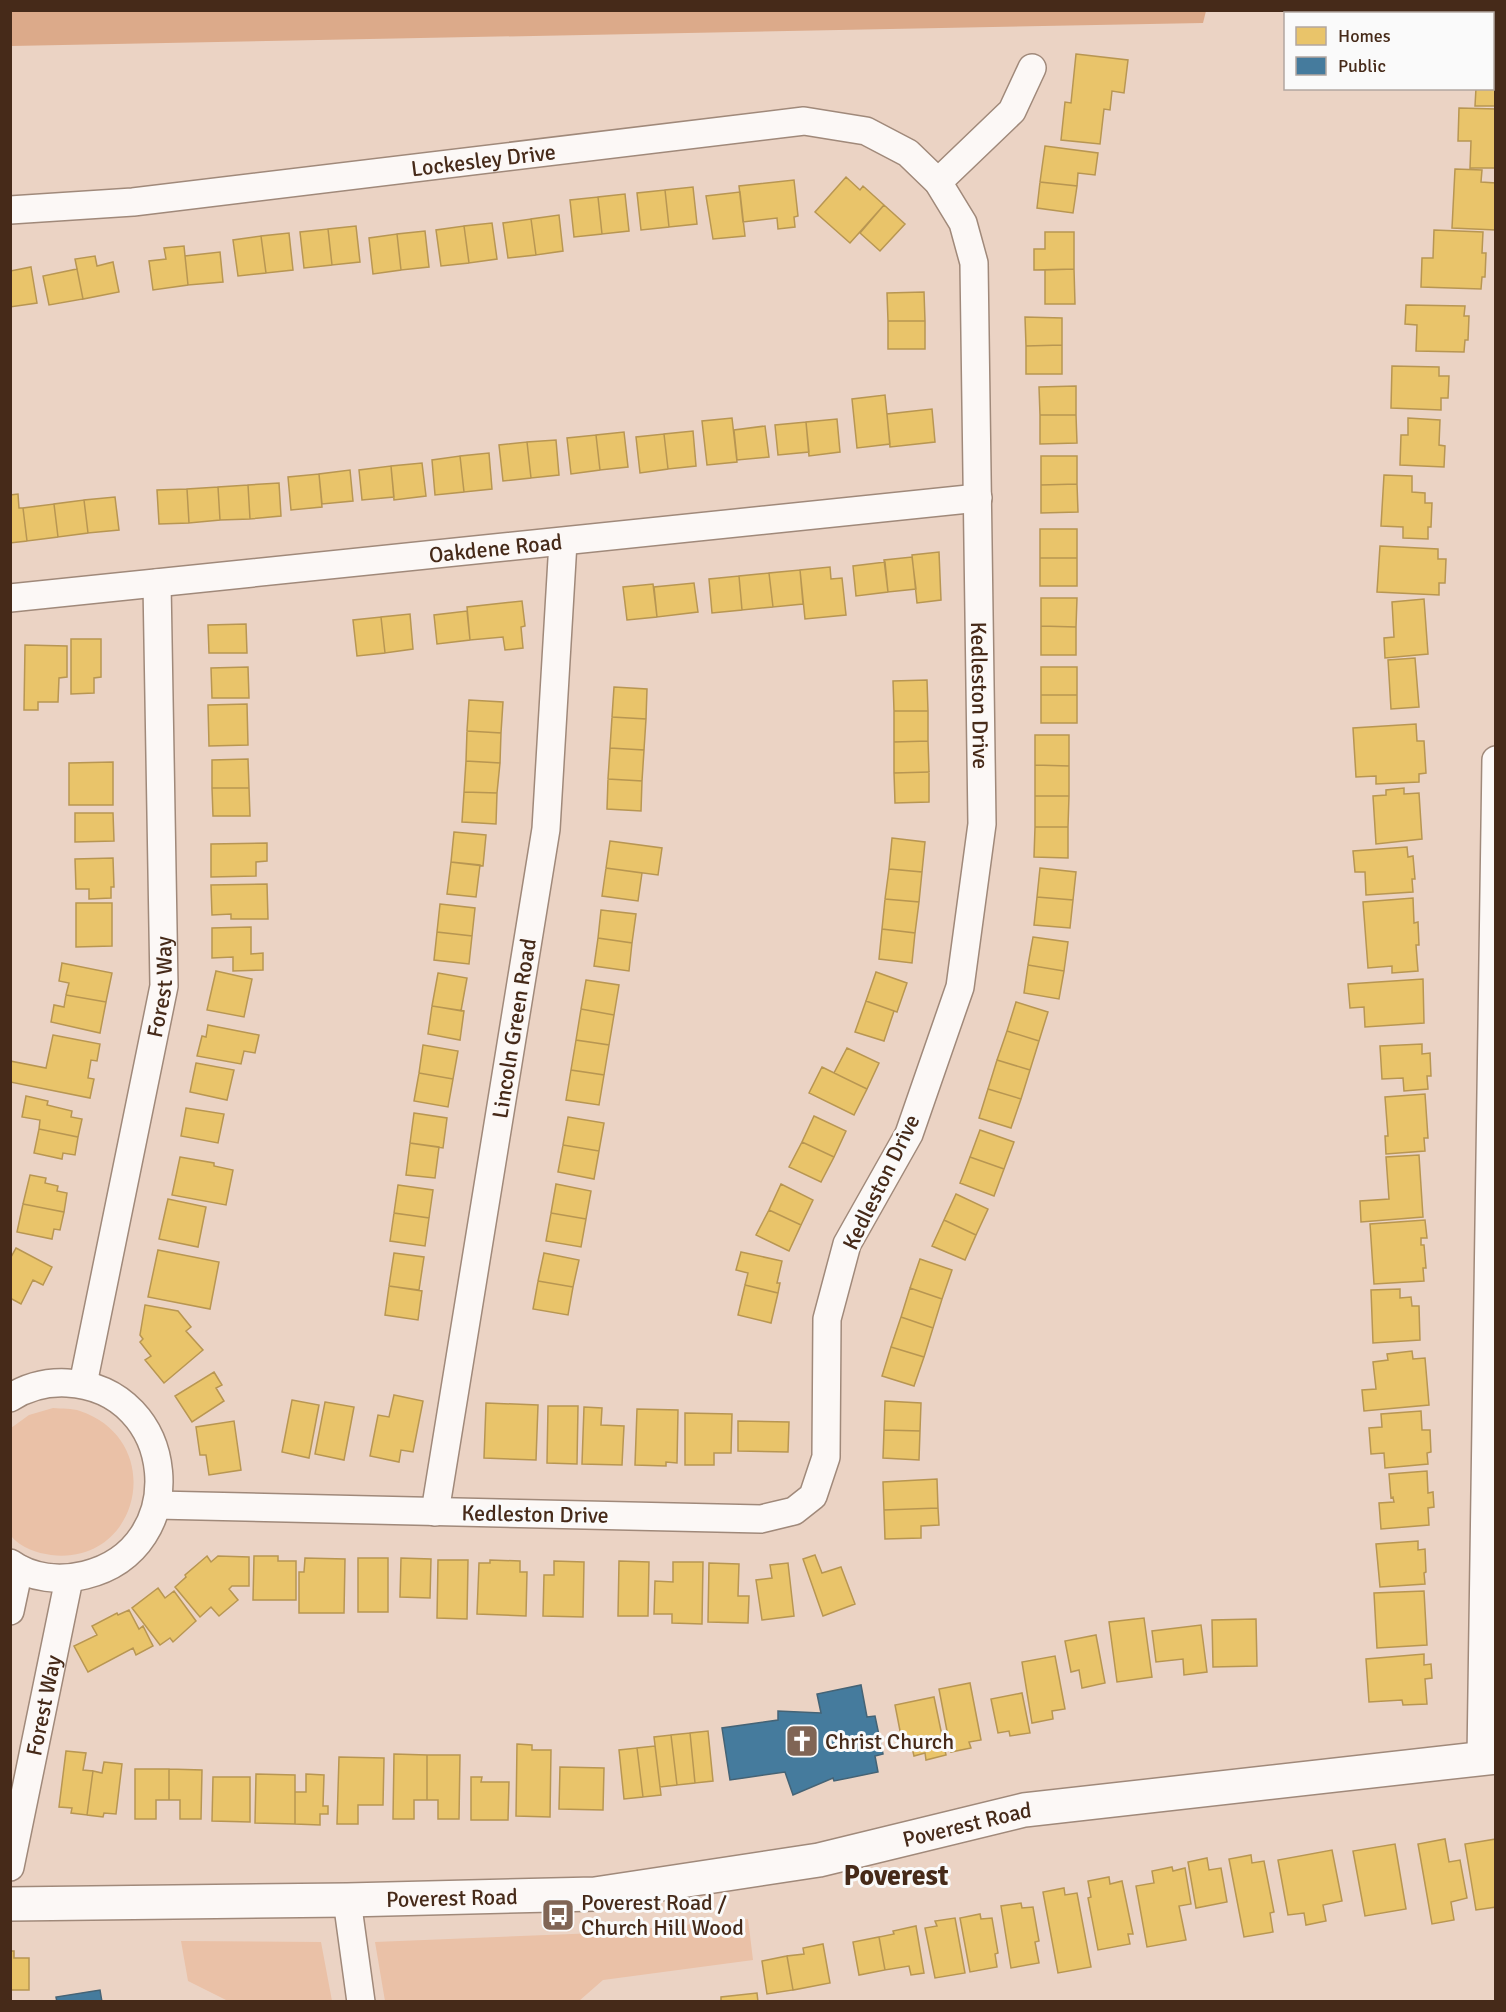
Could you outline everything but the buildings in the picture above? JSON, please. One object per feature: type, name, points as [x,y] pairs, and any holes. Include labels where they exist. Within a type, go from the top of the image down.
[{"type":"street","points":[[938,182],[1012,111],[1032,68]]},
{"type":"street","name":"Lockesley Drive","points":[[10,210],[133,202],[804,122],[866,131],[908,153],[938,182]]},
{"type":"street","name":"Kedleston Drive","points":[[158,1505],[761,1519],[794,1510],[813,1496],[826,1457],[827,1319],[848,1244],[909,1134],[960,987],[982,824],[974,262],[963,223],[938,182]]},
{"type":"street","name":"Oakdene Road","points":[[10,598],[978,498]]},
{"type":"street","name":"Lincoln Green Road","points":[[435,1512],[546,829],[563,542]]},
{"type":"street","name":"Forest Way","points":[[83,1384],[164,986],[157,583]]},
{"type":"street","points":[[1488,1757],[1496,760]]},
{"type":"street","points":[[10,1398],[21,1390],[52,1382],[83,1384],[112,1396],[136,1416],[153,1443],[160,1473],[158,1505],[145,1533],[125,1556],[99,1572],[69,1579],[43,1577],[15,1566],[10,1611]]},
{"type":"street","name":"Forest Way","points":[[10,1867],[69,1579]]},
{"type":"street","name":"Poverest Road","points":[[10,1904],[595,1894],[819,1860],[1024,1810],[1488,1757]]},
{"type":"street","points":[[347,1900],[361,2001]]},
{"type":"shaded area","points":[[10,11],[1206,11],[1203,23],[11,46]]},
{"type":"shaded area","points":[[53,1408],[80,1411],[108,1426],[125,1448],[133,1473],[132,1498],[122,1522],[105,1541],[81,1553],[51,1555],[40,1553],[24,1547],[11,1536],[11,1428],[29,1415]]},
{"type":"shaded area","points":[[748,1919],[753,1960],[603,1980],[579,2001],[385,2001],[375,1942],[597,1933]]},
{"type":"shaded area","points":[[181,1941],[321,1942],[332,2001],[228,2001],[188,1981]]},
{"type":"place","name":"Christ Church","points":[[802,1741]]},
{"type":"place","name":"Poverest Road / Church Hill Wood","points":[[558,1915]]},
{"type":"district","name":"Poverest","points":[[896,1876]]}]
